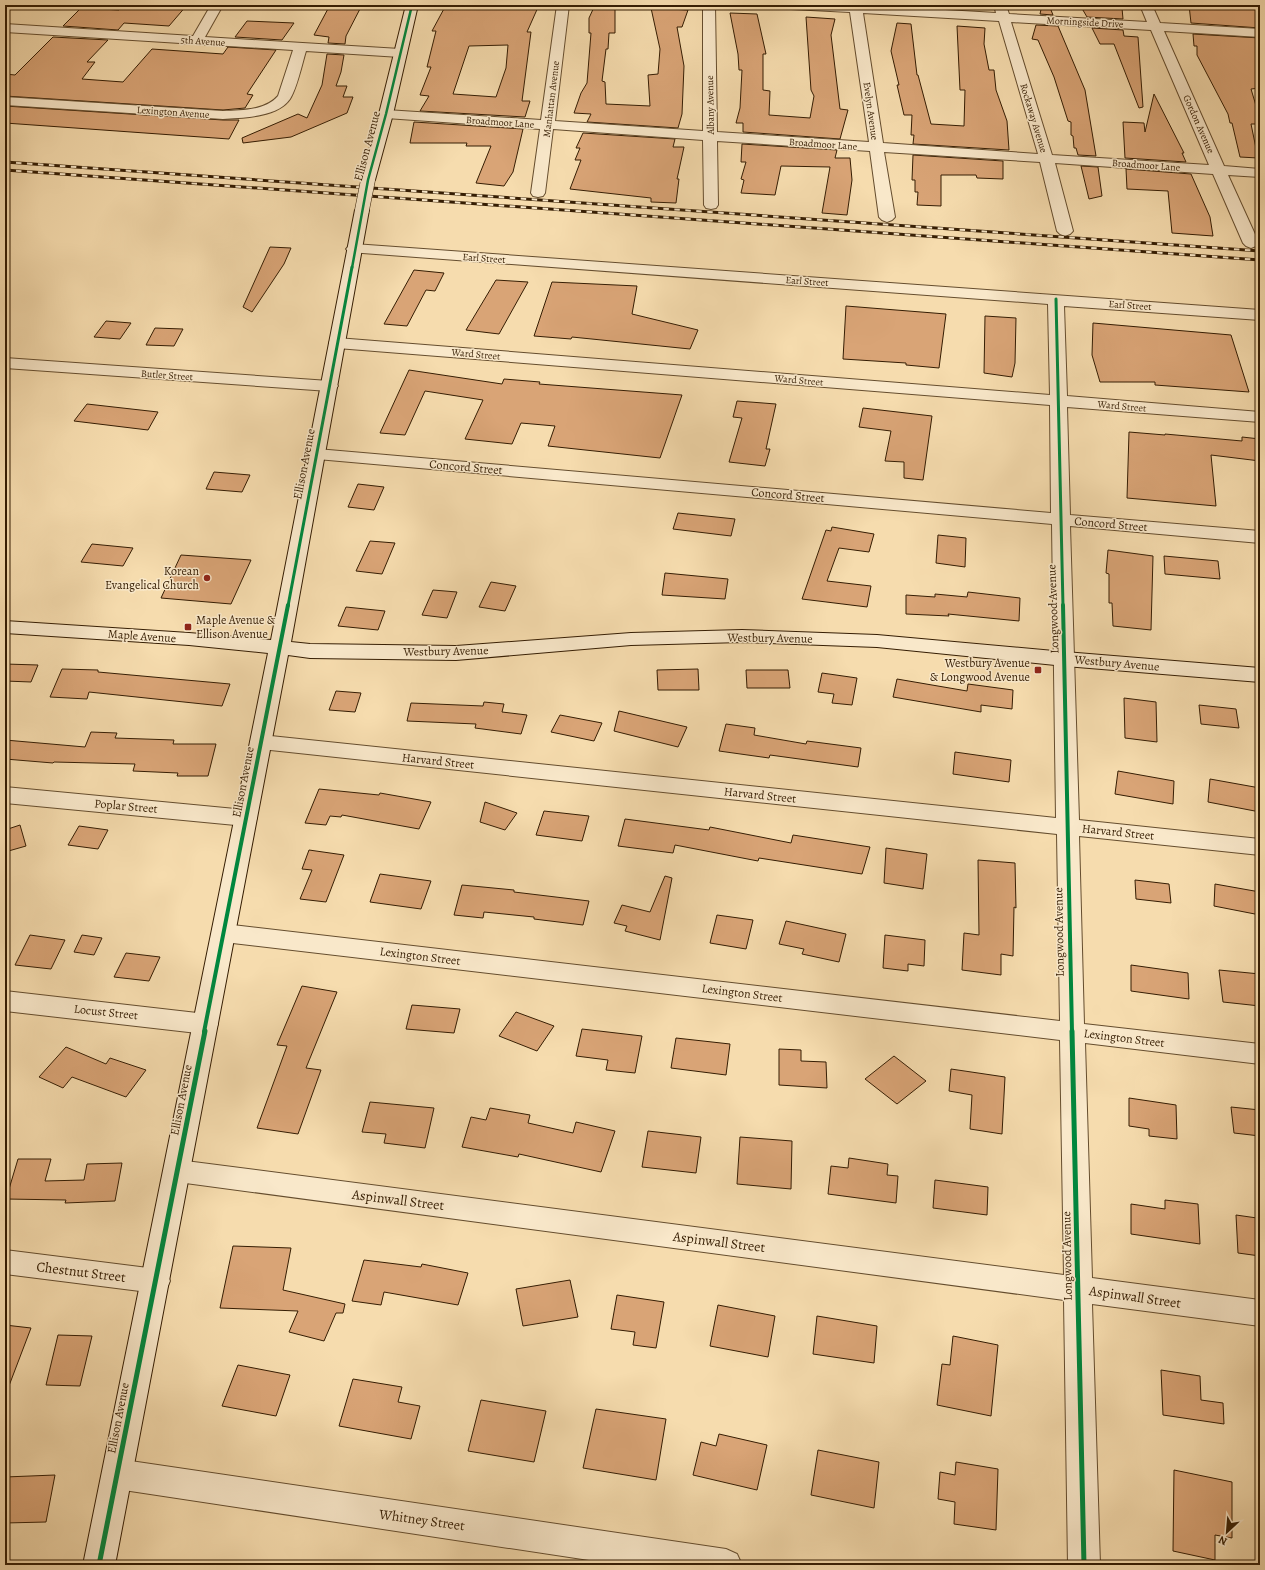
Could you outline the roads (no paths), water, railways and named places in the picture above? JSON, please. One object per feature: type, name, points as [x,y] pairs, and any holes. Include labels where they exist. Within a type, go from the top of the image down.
[{"type":"street","points":[[197,40],[217,5]]},
{"type":"street","name":"Ellison Avenue","points":[[99,1565],[178,1171],[317,454],[354,249],[368,180],[386,114],[412,5]]},
{"type":"street","name":"Manhattan Avenue","points":[[538,193],[563,5]]},
{"type":"street","name":"Albany Avenue","points":[[708,5],[711,205]]},
{"type":"street","name":"Morningside Drive","points":[[791,5],[1002,11],[1156,26],[1260,33]]},
{"type":"street","name":"Gordon Avenue","points":[[1146,5],[1251,243]]},
{"type":"street","name":"Evelyn Avenue","points":[[856,7],[887,217]]},
{"type":"street","name":"Rockaway Avenue","points":[[1002,11],[1046,158],[1065,231]]},
{"type":"street","name":"5th Avenue","points":[[5,28],[400,53]]},
{"type":"street","name":"Lexington Avenue","points":[[5,101],[223,115],[249,114],[272,106],[284,98],[301,47]]},
{"type":"street","name":"Broadmoor Lane","points":[[386,114],[1260,173]]},
{"type":"street","name":"Earl Street","points":[[354,249],[1260,315]]},
{"type":"street","name":"Longwood Avenue","points":[[1056,299],[1084,1565]]},
{"type":"street","name":"Ward Street","points":[[337,342],[1260,417]]},
{"type":"street","name":"Butler Street","points":[[5,363],[329,386]]},
{"type":"street","name":"Concord Street","points":[[317,454],[1260,537]]},
{"type":"street","name":"Maple Avenue","points":[[5,627],[279,647]]},
{"type":"street","name":"Westbury Avenue","points":[[279,647],[310,651],[456,653],[631,639],[742,636],[877,641],[1064,659],[1260,675]]},
{"type":"street","name":"Harvard Street","points":[[261,742],[1260,847]]},
{"type":"street","name":"Poplar Street","points":[[5,795],[246,818]]},
{"type":"street","name":"Lexington Street","points":[[224,933],[1260,1054]]},
{"type":"street","name":"Locust Street","points":[[5,1001],[206,1024]]},
{"type":"street","name":"Aspinwall Street","points":[[178,1171],[1260,1313]]},
{"type":"street","name":"Chestnut Street","points":[[5,1262],[156,1281]]},
{"type":"street","name":"Whitney Street","points":[[117,1474],[726,1565]]},
{"type":"railway","points":[[5,162],[1260,251]]},
{"type":"railway","points":[[5,170],[1260,260]]},
{"type":"place","name":"Korean Evangelical Church","points":[[207,578]]},
{"type":"place","name":"Maple Avenue & Ellison Avenue","points":[[188,627]]},
{"type":"place","name":"Westbury Avenue & Longwood Avenue","points":[[1038,670]]}]
